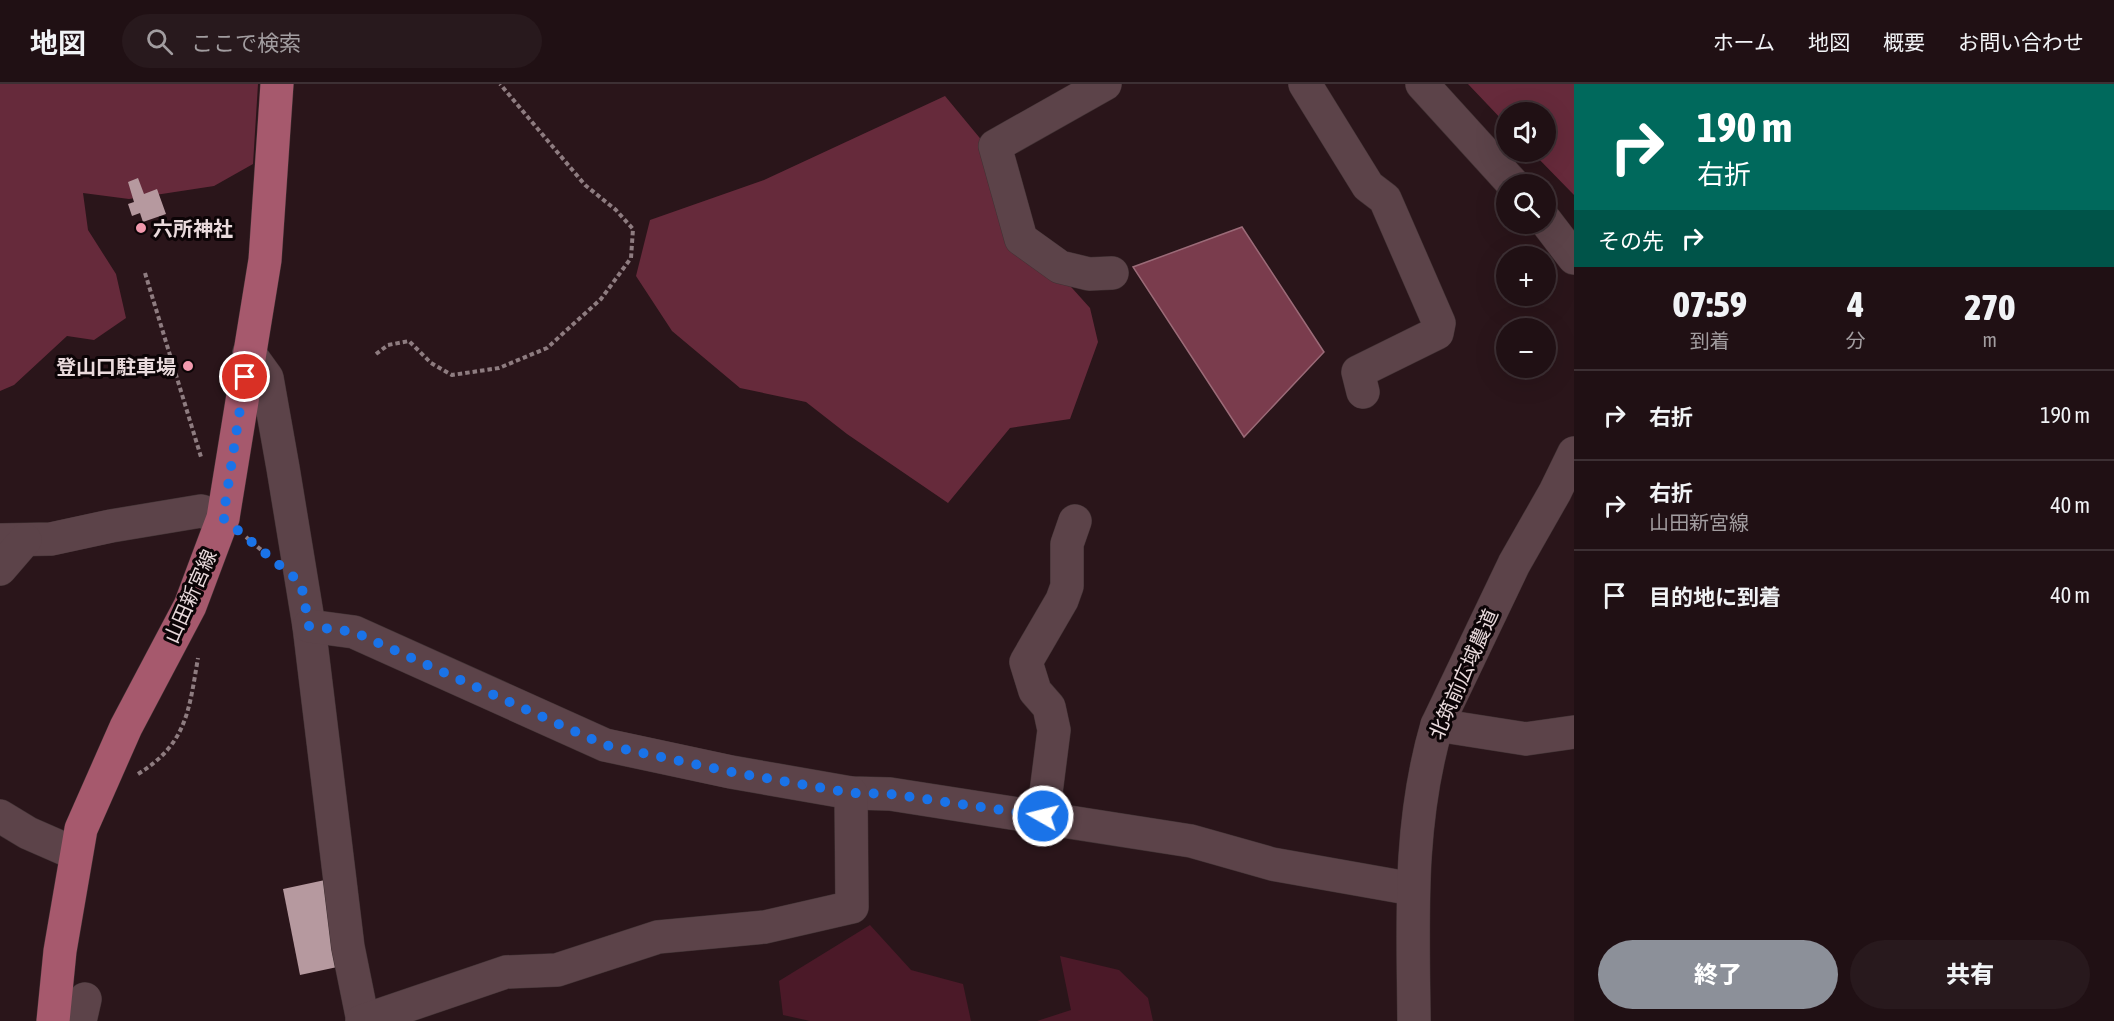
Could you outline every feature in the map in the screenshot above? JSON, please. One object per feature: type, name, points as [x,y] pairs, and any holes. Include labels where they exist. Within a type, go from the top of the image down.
[{"type":"main road","name":"山田新宮線","points":[[52,1021],[60,951],[81,830],[126,727],[189,606],[223,518],[265,260],[277,84]]},
{"type":"street","points":[[1105,84],[995,146],[1021,239],[1060,267],[1089,274],[1112,273]]},
{"type":"street","points":[[1305,84],[1368,186],[1385,199],[1439,322],[1437,333],[1358,372],[1363,392]]},
{"type":"street","points":[[1422,84],[1504,174]]},
{"type":"street","points":[[1556,234],[1574,258]]},
{"type":"street","points":[[249,353],[267,378],[309,626],[348,947],[363,1021],[506,972],[557,970],[658,937],[765,927],[852,907],[851,793]]},
{"type":"street","name":"北筑前広域農道","points":[[1414,1021],[1413,889],[1417,814],[1437,725],[1514,564],[1556,492],[1574,453]]},
{"type":"street","points":[[0,569],[13,540],[51,539],[201,511],[223,518]]},
{"type":"street","points":[[1043,816],[1054,730],[1048,707],[1035,691],[1026,662],[1062,600],[1067,586],[1067,544],[1075,521]]},
{"type":"street","points":[[309,626],[354,632],[605,745],[731,772],[851,793],[890,794],[1191,840],[1272,864],[1413,889]]},
{"type":"street","points":[[1437,725],[1526,739],[1574,732]]},
{"type":"street","points":[[0,816],[28,833],[76,854]]},
{"type":"path","points":[[376,354],[388,345],[409,341],[430,363],[452,375],[499,368],[547,348],[601,299],[631,258],[633,229],[616,210],[585,185],[500,84]]},
{"type":"path","points":[[145,273],[202,461]]},
{"type":"path","points":[[223,518],[301,583]]},
{"type":"shaded area","points":[[0,84],[258,84],[253,164],[214,186],[129,199],[83,193],[88,230],[116,274],[126,318],[94,340],[67,336],[14,385],[0,391]]},
{"type":"shaded area","points":[[1468,84],[1574,84],[1574,195],[1542,162],[1556,162],[1556,102],[1496,102],[1496,113]]},
{"type":"shaded area","points":[[945,96],[1003,166],[1028,239],[1090,308],[1098,342],[1070,419],[1010,428],[948,503],[847,434],[806,402],[740,388],[672,331],[636,276],[650,220],[764,180]]},
{"type":"shaded area","points":[[1242,227],[1324,352],[1244,437],[1133,267]]},
{"type":"shaded area","points":[[870,925],[911,970],[963,984],[971,1021],[810,1021],[783,1015],[779,981]]},
{"type":"shaded area","points":[[1060,956],[1119,970],[1148,998],[1153,1021],[1037,1021],[1071,1010]]},
{"type":"building","points":[[138,178],[144,194],[157,189],[166,214],[143,222],[140,213],[132,216],[128,204],[134,202],[128,182]]},
{"type":"building","points":[[325,880],[342,966],[300,975],[283,889]]},
{"type":"place","name":"六所神社","points":[[141,228]]},
{"type":"place","name":"登山口駐車場","points":[[188,366]]},
{"type":"route","points":[[245,377],[223,518],[301,583],[309,626],[354,632],[605,745],[731,772],[851,793],[890,794],[1043,816]]}]
